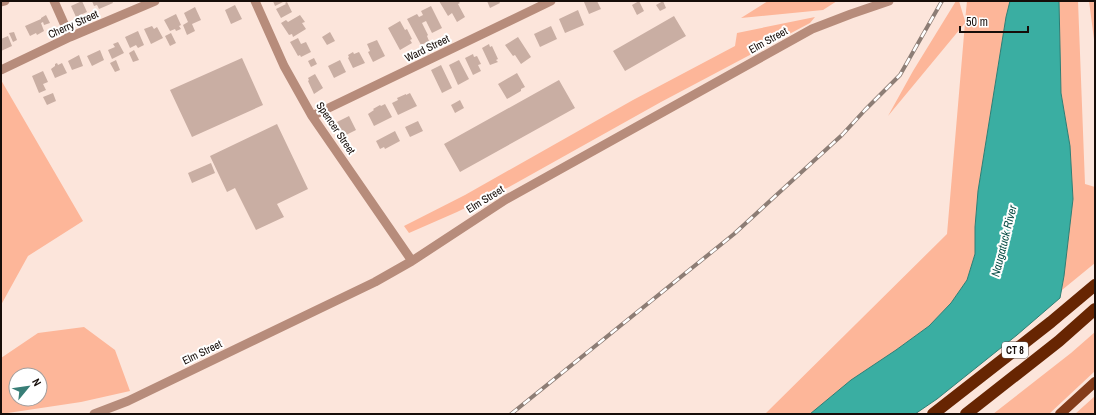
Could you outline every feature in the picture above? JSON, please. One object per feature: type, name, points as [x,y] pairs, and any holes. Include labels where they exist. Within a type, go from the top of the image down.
[{"type":"highway","name":"CT 8","points":[[933,414],[1051,322],[1095,285]]},
{"type":"highway","name":"CT 8","points":[[966,414],[1059,341],[1095,309]]},
{"type":"main road","points":[[1060,414],[1095,382]]},
{"type":"street","points":[[1,2],[5,1]]},
{"type":"street","points":[[54,1],[70,37]]},
{"type":"street","name":"Cherry Street","points":[[1,70],[70,37],[155,1]]},
{"type":"street","name":"Spencer Street","points":[[255,1],[284,66],[312,116],[412,261]]},
{"type":"street","name":"Ward Street","points":[[312,116],[551,1]]},
{"type":"street","name":"Elm Street","points":[[94,414],[128,402],[375,282],[412,261],[505,200],[812,29],[888,1]]},
{"type":"shaded area","points":[[768,1],[837,1],[823,10],[741,18]]},
{"type":"shaded area","points":[[956,1],[959,1],[965,21],[967,1],[1010,1],[1006,17],[978,191],[975,227],[975,254],[967,280],[951,303],[929,326],[851,380],[810,414],[765,414],[947,234],[965,23],[888,116],[913,71]]},
{"type":"shaded area","points":[[1059,1],[1078,1],[1085,184],[1095,187],[1095,263],[1062,290],[1073,199],[1070,146],[1061,93]]},
{"type":"shaded area","points":[[1089,1],[1095,1],[1095,47]]},
{"type":"shaded area","points":[[815,17],[810,23],[661,102],[509,187],[409,233],[404,226],[465,195],[633,100],[735,46],[737,33]]},
{"type":"shaded area","points":[[1,80],[83,221],[28,256],[1,305]]},
{"type":"shaded area","points":[[84,327],[115,350],[130,391],[81,402],[48,407],[48,367],[8,367],[8,407],[48,407],[1,414],[1,358],[38,333]]},
{"type":"shaded area","points":[[1095,332],[1095,371],[1049,414],[993,414],[1071,353]]},
{"type":"shaded area","points":[[1095,396],[1095,414],[1075,414]]},
{"type":"water","name":"Naugatuck River","points":[[1010,1],[1059,1],[1061,93],[1070,146],[1073,199],[1060,298],[1017,335],[937,399],[915,414],[810,414],[851,380],[929,326],[951,303],[967,280],[975,254],[975,227],[978,191],[1006,17]]},
{"type":"building","points":[[82,1],[87,12],[76,17],[71,6]]},
{"type":"building","points":[[92,1],[112,1],[113,3],[99,9],[97,5],[94,6]]},
{"type":"building","points":[[273,1],[285,1],[275,6]]},
{"type":"building","points":[[439,1],[458,1],[460,3],[458,4],[465,17],[457,22],[452,13],[448,16]]},
{"type":"building","points":[[487,1],[499,1],[500,3],[490,8]]},
{"type":"building","points":[[597,1],[601,9],[589,14],[584,2]]},
{"type":"building","points":[[639,1],[644,11],[637,15],[632,5]]},
{"type":"building","points":[[663,1],[666,8],[660,11],[656,5]]},
{"type":"building","points":[[287,2],[292,12],[281,18],[276,9]]},
{"type":"building","points":[[235,5],[242,19],[231,24],[225,10]]},
{"type":"building","points":[[431,6],[442,28],[432,33],[426,21],[422,23],[428,35],[429,41],[421,45],[407,19],[417,14],[419,17],[423,15],[421,11]]},
{"type":"building","points":[[195,7],[201,20],[192,24],[195,31],[187,35],[183,25],[188,22],[184,13]]},
{"type":"building","points":[[578,10],[584,25],[565,33],[559,19]]},
{"type":"building","points":[[176,14],[181,25],[179,26],[181,29],[170,31],[164,20]]},
{"type":"building","points":[[46,15],[50,23],[44,25],[43,22],[41,23],[44,31],[37,35],[36,33],[30,36],[25,26],[41,19]]},
{"type":"building","points":[[300,15],[305,22],[302,23],[306,29],[293,37],[292,34],[289,35],[281,23],[286,20],[288,22]]},
{"type":"building","points":[[674,16],[686,36],[625,71],[613,51]]},
{"type":"building","points":[[400,21],[405,30],[407,29],[412,39],[410,40],[412,43],[400,50],[388,28]]},
{"type":"building","points":[[152,26],[154,29],[157,27],[163,38],[151,44],[144,29]]},
{"type":"building","points":[[551,26],[557,39],[540,47],[534,34]]},
{"type":"building","points":[[138,31],[144,45],[138,48],[136,45],[130,48],[125,37]]},
{"type":"building","points":[[14,32],[17,40],[13,42],[9,33]]},
{"type":"building","points":[[330,32],[335,41],[327,45],[322,37]]},
{"type":"building","points":[[171,33],[176,43],[170,46],[165,36]]},
{"type":"building","points":[[8,36],[12,46],[1,51],[1,39]]},
{"type":"building","points":[[518,37],[531,57],[521,64],[515,55],[513,56],[505,45]]},
{"type":"building","points":[[298,38],[301,44],[306,42],[311,52],[301,57],[300,55],[298,56],[290,42]]},
{"type":"building","points":[[377,40],[385,56],[373,62],[368,52],[370,51],[367,44]]},
{"type":"building","points":[[118,42],[124,53],[112,59],[108,50],[115,47],[113,44]]},
{"type":"building","points":[[489,44],[490,47],[492,46],[498,59],[496,60],[498,62],[490,65],[482,48]]},
{"type":"building","points":[[100,50],[104,60],[92,66],[87,56]]},
{"type":"building","points":[[134,50],[139,60],[133,62],[129,53]]},
{"type":"building","points":[[353,52],[354,54],[359,52],[365,63],[353,68],[348,55]]},
{"type":"building","points":[[473,54],[474,57],[477,56],[481,64],[478,65],[481,71],[473,75],[465,58]]},
{"type":"building","points":[[79,55],[83,66],[72,70],[68,61]]},
{"type":"building","points":[[242,58],[263,105],[192,137],[170,90]]},
{"type":"building","points":[[314,58],[317,64],[311,67],[308,61]]},
{"type":"building","points":[[116,60],[120,70],[115,72],[110,63]]},
{"type":"building","points":[[340,60],[346,72],[334,78],[328,66]]},
{"type":"building","points":[[459,60],[469,79],[458,85],[449,65]]},
{"type":"building","points":[[57,63],[58,65],[62,63],[67,73],[55,78],[51,69]]},
{"type":"building","points":[[441,65],[452,88],[442,93],[431,70]]},
{"type":"building","points":[[43,71],[48,82],[43,84],[46,90],[39,93],[32,76]]},
{"type":"building","points":[[517,73],[525,87],[507,99],[498,84]]},
{"type":"building","points":[[315,74],[323,88],[314,94],[308,78]]},
{"type":"building","points":[[559,80],[575,108],[460,172],[444,144]]},
{"type":"building","points":[[53,93],[56,101],[47,105],[43,97]]},
{"type":"building","points":[[410,93],[417,106],[398,115],[392,103],[398,100],[397,98]]},
{"type":"building","points":[[460,100],[464,108],[455,113],[451,105]]},
{"type":"building","points":[[385,104],[392,117],[374,126],[368,114],[374,110],[373,109]]},
{"type":"building","points":[[349,116],[356,130],[344,136],[337,122]]},
{"type":"building","points":[[418,121],[423,131],[410,137],[405,127]]},
{"type":"building","points":[[277,124],[308,189],[277,204],[284,217],[256,230],[235,188],[227,192],[210,156]]},
{"type":"building","points":[[395,131],[400,141],[385,149],[384,147],[380,149],[376,141]]},
{"type":"building","points":[[211,163],[215,173],[192,183],[188,173]]},
{"type":"railway","points":[[511,414],[734,234],[842,135],[900,75],[942,1]]}]
